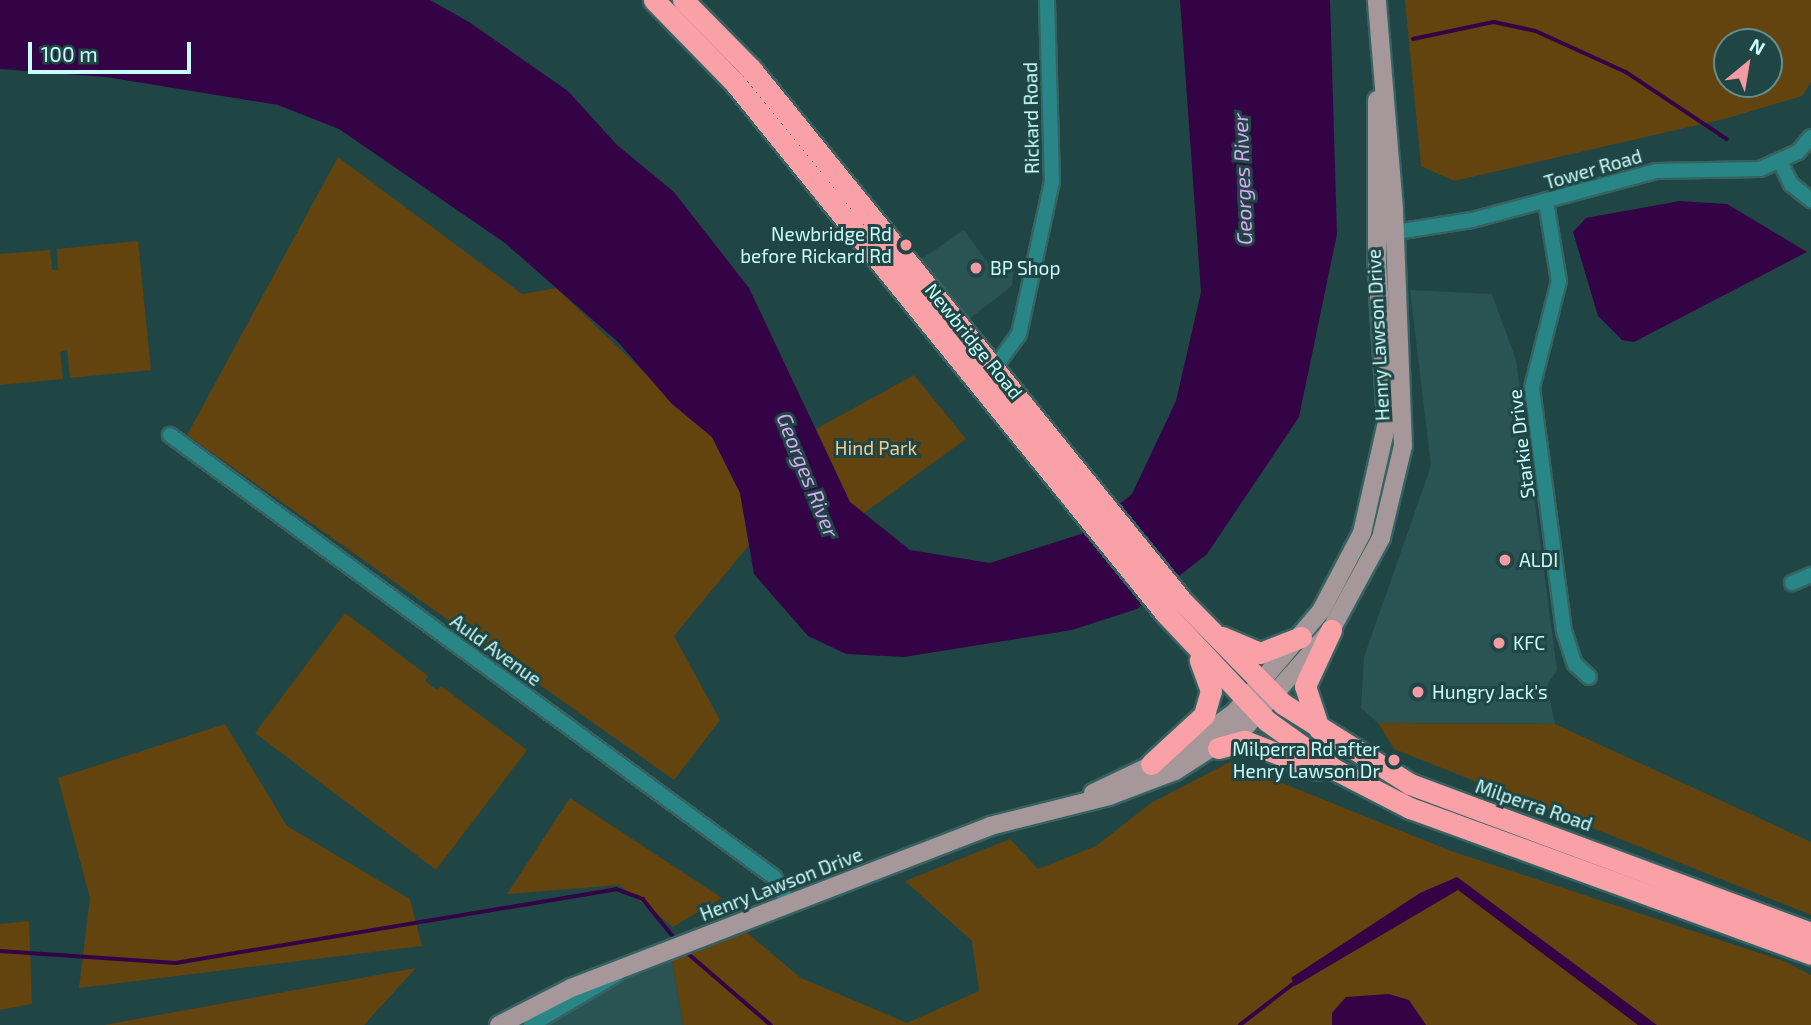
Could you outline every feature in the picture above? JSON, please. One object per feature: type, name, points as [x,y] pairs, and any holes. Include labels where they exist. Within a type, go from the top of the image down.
[{"type":"highway","name":"Newbridge Road","points":[[653,0],[735,83],[987,378]]},
{"type":"highway","name":"Newbridge Road","points":[[683,0],[751,69],[987,378],[1174,607],[1210,632],[1267,690]]},
{"type":"highway","name":"Newbridge Road","points":[[1174,607],[1190,643],[1251,707]]},
{"type":"highway","points":[[1320,731],[1305,686],[1331,630]]},
{"type":"highway","points":[[1210,632],[1260,653],[1301,637]]},
{"type":"highway","points":[[1151,764],[1191,731],[1210,701],[1207,673],[1190,643]]},
{"type":"highway","name":"Milperra Road","points":[[1267,690],[1320,731],[1434,794],[1811,933]]},
{"type":"highway","points":[[1251,707],[1315,757],[1381,794]]},
{"type":"highway","points":[[1218,748],[1252,743],[1381,794],[1811,954]]},
{"type":"main road","name":"Henry Lawson Drive","points":[[1267,690],[1362,533],[1385,447],[1385,234],[1377,0]]},
{"type":"main road","name":"Henry Lawson Drive","points":[[499,1025],[628,966],[990,826],[1084,798],[1149,783],[1218,748],[1267,690],[1331,630],[1377,549],[1399,470],[1405,404],[1385,234]]},
{"type":"main road","name":"Henry Lawson Drive","points":[[1084,798],[1198,741],[1251,707]]},
{"type":"street","name":"Rickard Road","points":[[987,378],[1019,334],[1052,182],[1047,0]]},
{"type":"street","name":"Tower Road","points":[[1385,234],[1546,202],[1656,171],[1743,172],[1781,163],[1811,137]]},
{"type":"street","points":[[1781,163],[1791,184],[1811,200]]},
{"type":"street","name":"Starkie Drive","points":[[1546,202],[1559,281],[1532,388],[1564,631],[1575,664],[1589,677]]},
{"type":"street","name":"Auld Avenue","points":[[170,435],[774,877],[789,904]]},
{"type":"street","points":[[1792,583],[1811,575]]},
{"type":"street","points":[[531,1025],[628,966]]},
{"type":"shaded area","points":[[964,230],[998,277],[1014,270],[1012,286],[965,322],[917,262]]},
{"type":"shaded area","points":[[1410,290],[1492,294],[1516,360],[1557,670],[1547,685],[1555,724],[1378,723],[1361,708],[1364,657],[1431,466]]},
{"type":"shaded area","points":[[672,960],[683,1025],[549,1025],[606,985]]},
{"type":"green space","points":[[1405,0],[1811,0],[1811,82],[1802,96],[1728,118],[1454,181],[1421,166]]},
{"type":"green space","points":[[338,157],[522,294],[556,288],[712,437],[740,493],[749,545],[674,636],[720,720],[674,780],[187,435]]},
{"type":"green space","points":[[138,241],[151,370],[70,378],[67,350],[60,352],[63,379],[0,385],[0,254],[50,250],[52,270],[58,270],[57,249]]},
{"type":"green space","name":"Hind Park","points":[[914,375],[966,439],[864,513],[850,502],[816,429]]},
{"type":"green space","points":[[345,613],[428,676],[425,681],[437,690],[441,686],[527,750],[436,870],[255,733]]},
{"type":"green space","points":[[1378,723],[1555,724],[1811,842],[1811,915],[1394,749]]},
{"type":"green space","points":[[225,724],[287,826],[410,899],[422,946],[79,988],[90,898],[58,778]]},
{"type":"green space","points":[[1230,762],[1451,851],[1784,961],[1811,975],[1811,1025],[683,1025],[672,960],[746,932],[801,978],[907,1023],[979,991],[972,941],[905,881],[1010,839],[1038,869],[1096,846],[1151,803]]},
{"type":"green space","points":[[570,798],[722,898],[673,927],[619,885],[507,894]]},
{"type":"green space","points":[[29,921],[32,1004],[0,1010],[0,924]]},
{"type":"green space","points":[[416,968],[364,1025],[104,1025]]},
{"type":"water","name":"Georges River","points":[[0,0],[430,0],[469,22],[568,91],[617,145],[674,192],[749,288],[850,502],[910,550],[990,563],[1084,533],[1132,494],[1176,401],[1201,292],[1180,0],[1330,0],[1337,234],[1299,417],[1207,554],[1137,609],[1072,630],[904,657],[846,654],[808,636],[754,574],[740,493],[712,437],[672,404],[618,342],[505,243],[339,129],[278,105],[106,77],[0,69]]},
{"type":"water","points":[[1680,201],[1727,204],[1807,252],[1634,342],[1622,340],[1598,316],[1573,232],[1586,218]]},
{"type":"water","points":[[1457,877],[1657,1025],[1638,1025],[1458,890],[1295,986],[1291,978],[1420,893]]},
{"type":"water","points":[[1389,994],[1409,1000],[1426,1025],[1332,1025],[1332,1013],[1346,997]]},
{"type":"waterway","points":[[1413,39],[1494,22],[1536,31],[1626,72],[1727,139]]},
{"type":"waterway","points":[[0,951],[176,963],[616,889],[643,899],[676,940]]},
{"type":"waterway","points":[[683,949],[771,1025]]},
{"type":"waterway","points":[[1240,1025],[1297,981]]},
{"type":"place","name":"Newbridge Rd before Rickard Rd","points":[[906,245]]},
{"type":"place","name":"BP Shop","points":[[976,268]]},
{"type":"place","name":"ALDI","points":[[1505,560]]},
{"type":"place","name":"KFC","points":[[1499,643]]},
{"type":"place","name":"Hungry Jack's","points":[[1418,692]]},
{"type":"place","name":"Milperra Rd after Henry Lawson Dr","points":[[1394,760]]}]
